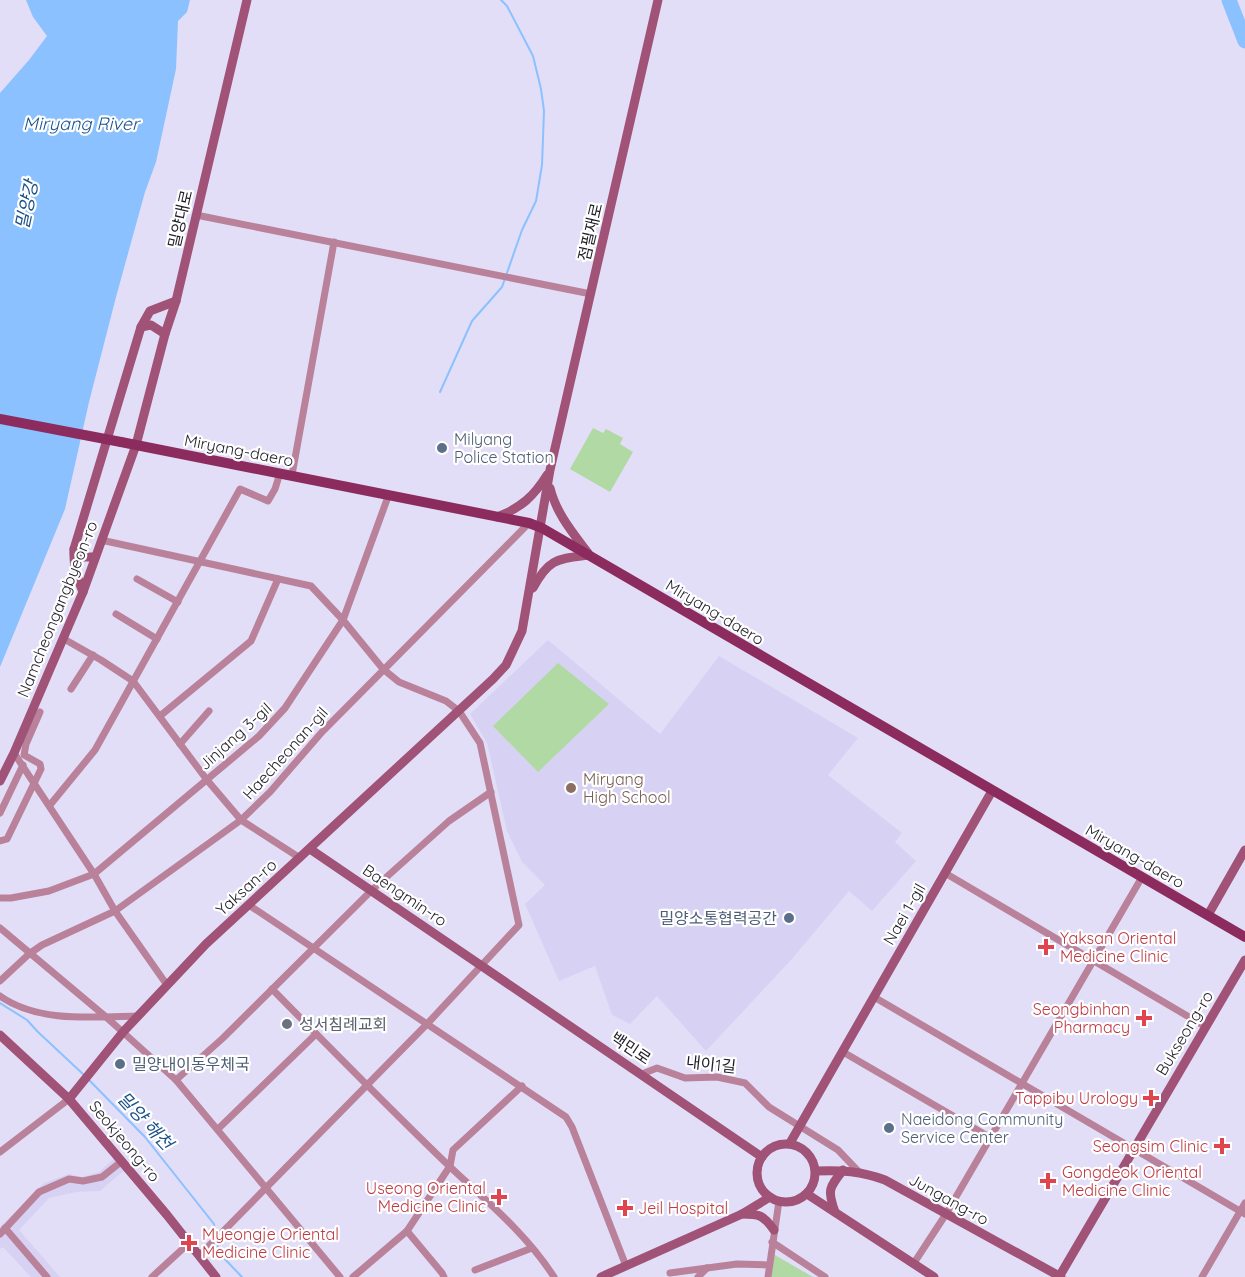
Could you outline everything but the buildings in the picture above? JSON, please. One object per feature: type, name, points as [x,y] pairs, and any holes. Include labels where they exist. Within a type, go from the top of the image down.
[{"type":"main road","name":"Miryang-daero","points":[[0,419],[530,523],[589,555],[1245,937]]},
{"type":"street","name":"밀양대로","points":[[136,445],[176,300],[247,0]]},
{"type":"street","name":"점필재로","points":[[542,528],[550,470],[658,0]]},
{"type":"street","points":[[196,215],[591,294]]},
{"type":"street","points":[[292,475],[334,242]]},
{"type":"street","points":[[84,592],[76,575],[73,561],[74,549],[141,327],[150,311],[176,300]]},
{"type":"street","points":[[141,327],[151,326],[165,334]]},
{"type":"street","name":"Namcheongangbyeon-ro","points":[[0,781],[84,592],[136,445]]},
{"type":"street","name":"점필재로","points":[[497,517],[523,504],[550,470]]},
{"type":"street","points":[[50,805],[95,750],[240,489],[268,501],[280,473]]},
{"type":"street","name":"점필재로","points":[[549,482],[559,513],[589,555]]},
{"type":"street","name":"Jinjang 3-gil","points":[[0,898],[49,891],[94,874],[259,736],[285,708],[343,620],[389,494]]},
{"type":"street","name":"Haecheonan-gil","points":[[0,981],[42,945],[115,911],[241,820],[270,792],[322,732],[383,669],[530,523]]},
{"type":"street","name":"Yaksan-ro","points":[[69,1099],[123,1032],[206,944],[493,680],[506,665],[522,631],[542,528]]},
{"type":"street","points":[[101,540],[311,586],[343,620],[383,669],[399,682],[446,701],[459,711],[480,743],[519,925],[428,1023],[201,1255]]},
{"type":"street","points":[[74,549],[84,557],[95,557]]},
{"type":"street","name":"Yaksan-ro","points":[[529,595],[541,573],[550,564],[563,558],[589,555]]},
{"type":"street","points":[[137,579],[178,602]]},
{"type":"street","points":[[159,716],[251,640],[278,579]]},
{"type":"street","points":[[116,614],[157,639]]},
{"type":"street","points":[[64,639],[133,681],[207,780],[241,820],[300,858]]},
{"type":"street","points":[[71,689],[93,655]]},
{"type":"street","points":[[180,744],[209,711]]},
{"type":"street","points":[[0,841],[7,839],[41,769],[40,764],[24,755],[26,744],[40,712]]},
{"type":"street","points":[[14,753],[50,805],[115,911],[167,985]]},
{"type":"street","points":[[0,813],[23,765]]},
{"type":"street","name":"Naei 1-gil","points":[[843,1052],[992,791]]},
{"type":"street","points":[[176,1080],[372,890],[449,821],[491,792]]},
{"type":"street","name":"Baengmin-ro","points":[[310,849],[483,965]]},
{"type":"street","points":[[1208,915],[1245,850]]},
{"type":"street","points":[[945,873],[1206,1027]]},
{"type":"street","points":[[914,1263],[946,1214],[1142,878]]},
{"type":"street","points":[[249,904],[566,1117],[627,1266]]},
{"type":"street","points":[[0,928],[106,1017],[176,1080],[340,1277]]},
{"type":"street","name":"Bukseong-ro","points":[[1060,1277],[1245,960]]},
{"type":"street","name":"백민로","points":[[483,965],[762,1156]]},
{"type":"street","points":[[272,989],[508,1221],[543,1259],[554,1277]]},
{"type":"street","points":[[0,996],[10,1004],[22,1008],[65,1016],[138,1016]]},
{"type":"street","points":[[874,997],[1243,1213]]},
{"type":"street","points":[[218,1129],[316,1034]]},
{"type":"street","name":"Seokjeong-ro","points":[[0,1035],[69,1099],[189,1244],[201,1255],[216,1277]]},
{"type":"street","points":[[790,1143],[843,1052],[991,1137]]},
{"type":"street","name":"내이1길","points":[[642,1074],[657,1068],[685,1078],[717,1077],[745,1083],[770,1107],[799,1128],[838,1150],[858,1171]]},
{"type":"street","points":[[353,1277],[407,1232],[450,1166],[453,1150],[522,1086]]},
{"type":"street","points":[[0,1152],[69,1099]]},
{"type":"street","points":[[790,1143],[807,1151],[816,1171],[813,1186],[807,1194],[789,1202],[774,1199],[762,1190],[757,1171],[762,1156],[772,1147],[790,1143]]},
{"type":"street","points":[[47,1277],[3,1231],[39,1192],[69,1179],[83,1181],[102,1177],[122,1161]]},
{"type":"street","points":[[835,1212],[828,1195],[831,1186],[843,1170]]},
{"type":"street","name":"Jungang-ro","points":[[816,1171],[858,1171],[885,1180],[1060,1277]]},
{"type":"street","points":[[807,1194],[934,1277]]},
{"type":"street","points":[[601,1277],[618,1274],[627,1266],[774,1199]]},
{"type":"street","points":[[768,1277],[774,1230],[774,1199]]},
{"type":"street","points":[[1202,1277],[1243,1213],[1245,1203]]},
{"type":"street","points":[[742,1214],[759,1214],[774,1230]]},
{"type":"street","points":[[407,1232],[444,1277]]},
{"type":"street","points":[[772,1242],[825,1277]]},
{"type":"street","points":[[152,1277],[189,1244]]},
{"type":"street","points":[[475,1270],[532,1248]]},
{"type":"street","points":[[670,1273],[736,1264],[769,1265]]},
{"type":"street","points":[[698,1277],[707,1268]]},
{"type":"shaded area","points":[[548,640],[660,734],[719,656],[858,738],[828,775],[902,833],[895,842],[916,861],[872,911],[849,891],[791,960],[706,1051],[657,996],[630,1024],[612,1015],[595,966],[559,981],[525,904],[545,885],[522,862],[507,831],[487,743],[470,714]]},
{"type":"shaded area","points":[[118,1155],[128,1167],[100,1191],[76,1192],[49,1198],[19,1230],[60,1277],[31,1277],[3,1247],[0,1249],[0,1227],[44,1183],[69,1174],[82,1177],[99,1172]]},
{"type":"green space","points":[[593,428],[603,433],[606,429],[623,438],[620,444],[633,452],[610,492],[570,469]]},
{"type":"green space","points":[[558,663],[609,704],[538,772],[493,726]]},
{"type":"green space","points":[[773,1254],[813,1277],[771,1277]]},
{"type":"water","name":"Miryang River","points":[[26,0],[190,0],[187,12],[178,21],[176,69],[156,162],[145,192],[116,297],[65,509],[0,667],[0,93],[47,36],[33,17]]},
{"type":"waterway","points":[[440,392],[472,321],[502,287],[522,230],[536,201],[542,165],[544,111],[533,56],[507,6],[501,0]]},
{"type":"waterway","points":[[1229,0],[1245,41]]},
{"type":"waterway","name":"밀양 해천","points":[[0,1003],[27,1020],[84,1075]]},
{"type":"waterway","name":"밀양 해천","points":[[88,1079],[145,1137],[214,1224],[216,1236]]},
{"type":"waterway","name":"밀양 해천","points":[[217,1242],[220,1254],[242,1277]]},
{"type":"place","name":"Milyang Police Station","points":[[442,448]]},
{"type":"place","name":"Miryang High School","points":[[571,788]]},
{"type":"place","name":"밀양소통협력공간","points":[[789,918]]},
{"type":"place","name":"Yaksan Oriental Medicine Clinic","points":[[1046,947]]},
{"type":"place","name":"Seongbinhan Pharmacy","points":[[1144,1018]]},
{"type":"place","name":"성서침례교회","points":[[287,1024]]},
{"type":"place","name":"밀양내이동우체국","points":[[120,1064]]},
{"type":"place","name":"Tappibu Urology","points":[[1151,1098]]},
{"type":"place","name":"Naeidong Community Service Center","points":[[889,1128]]},
{"type":"place","name":"Seongsim Clinic","points":[[1222,1146]]},
{"type":"place","name":"Gongdeok Oriental Medicine Clinic","points":[[1048,1181]]},
{"type":"place","name":"Useong Oriental Medicine Clinic","points":[[499,1197]]},
{"type":"place","name":"Jeil Hospital","points":[[625,1208]]},
{"type":"place","name":"Myeongje Oriental Medicine Clinic","points":[[189,1243]]},
{"type":"water label","name":"밀양강","points":[[27,205]]}]
